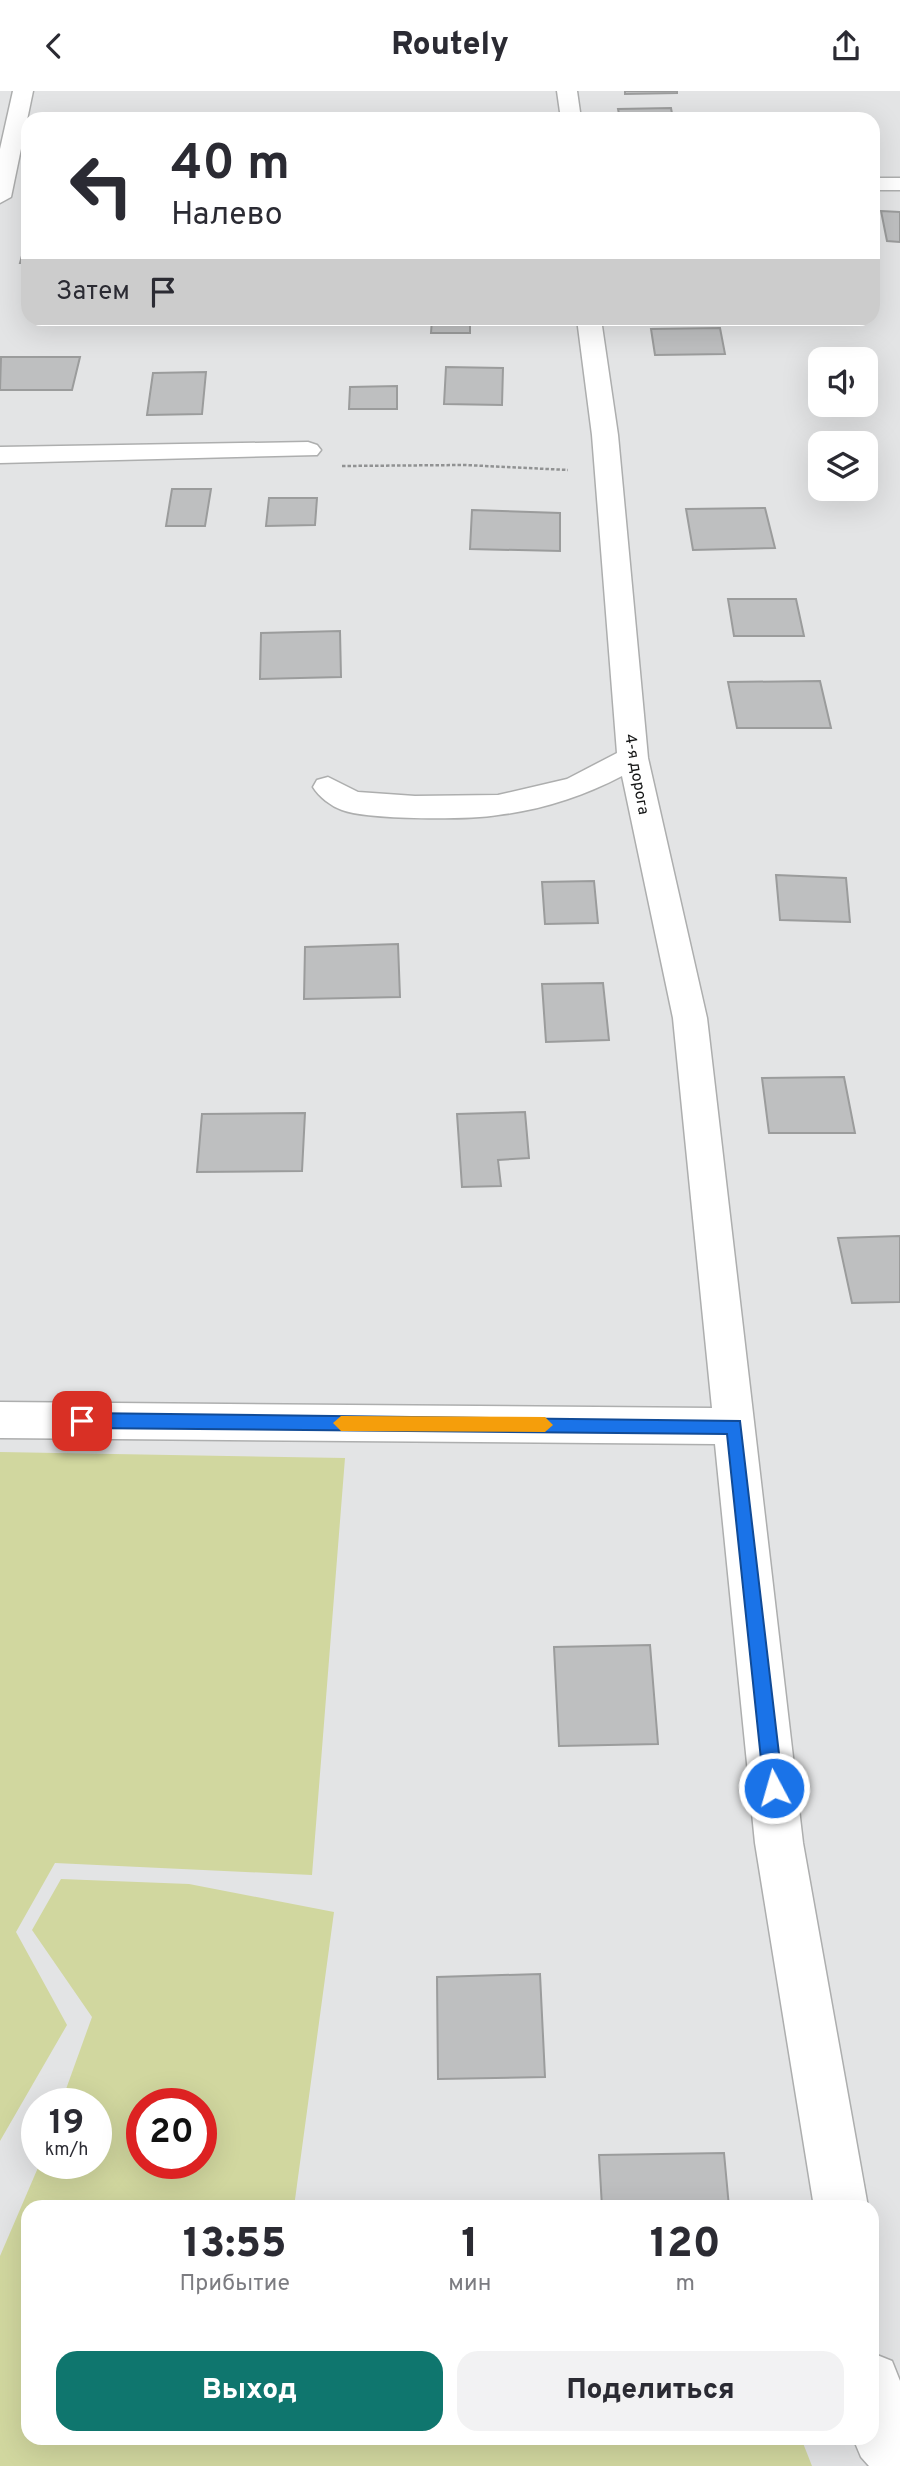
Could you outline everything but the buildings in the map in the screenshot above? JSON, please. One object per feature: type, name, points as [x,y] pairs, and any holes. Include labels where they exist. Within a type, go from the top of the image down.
[{"type":"street","points":[[0,197],[17,175],[6,143],[23,91]]},
{"type":"street","points":[[567,91],[570,112]]},
{"type":"street","points":[[880,184],[900,184]]},
{"type":"street","name":"4-я дорога","points":[[590,326],[609,482],[633,758],[690,1018],[710,1226],[779,1843],[840,2200]]},
{"type":"street","points":[[0,455],[308,450]]},
{"type":"street","points":[[328,787],[351,802],[415,807],[498,805],[576,787],[633,758]]},
{"type":"street","points":[[0,1420],[734,1426]]},
{"type":"street","points":[[879,2425],[881,2437],[900,2457]]},
{"type":"path","points":[[330,467],[560,468],[609,482]]},
{"type":"green space","points":[[0,1452],[345,1458],[312,1875],[55,1863],[16,1932],[67,2025],[31,2088],[21,2088],[21,2105],[0,2141]]},
{"type":"green space","points":[[61,1879],[189,1884],[334,1912],[295,2200],[24,2200],[33,2179],[112,2179],[112,2088],[66,2088],[92,2017],[32,1930]]},
{"type":"green space","points":[[21,2207],[21,2445],[804,2445],[812,2466],[0,2466],[0,2256]]},
{"type":"slow traffic","points":[[341,1423],[545,1425]]},
{"type":"route","points":[[82,1421],[734,1426],[752,1569],[774,1788]]}]
